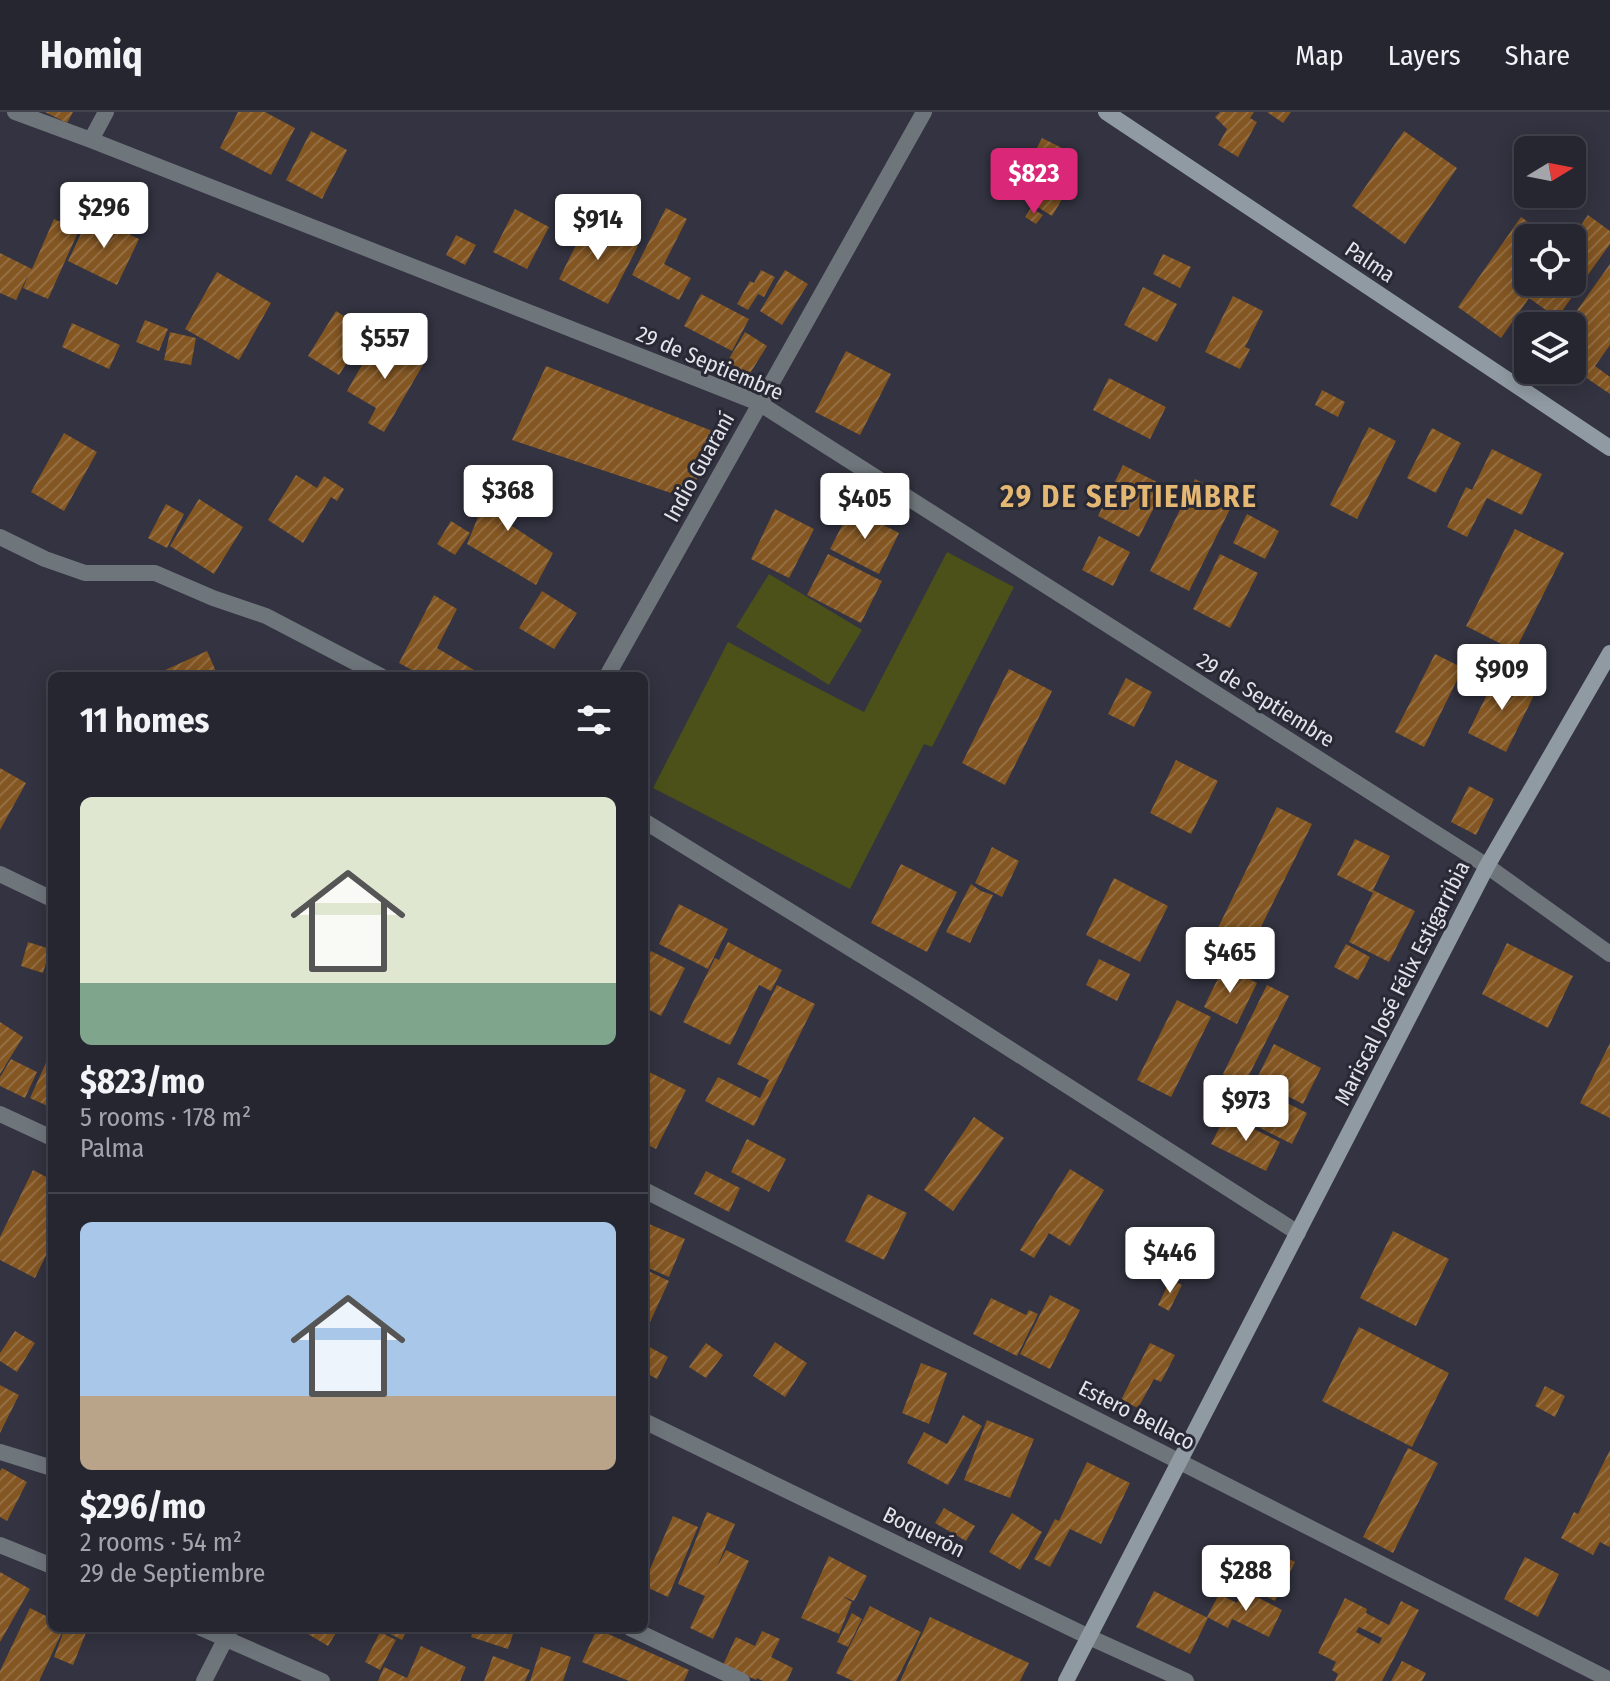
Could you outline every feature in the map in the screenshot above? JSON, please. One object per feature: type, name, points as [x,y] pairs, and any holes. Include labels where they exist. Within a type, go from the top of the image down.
[{"type":"street","name":"29 de Septiembre","points":[[15,112],[759,403],[1487,866],[1610,954]]},
{"type":"street","points":[[91,140],[106,112]]},
{"type":"street","name":"Indio Guaraní","points":[[609,672],[924,112]]},
{"type":"street","name":"Palma","points":[[1106,112],[1610,448]]},
{"type":"street","points":[[0,537],[45,559],[85,573],[155,573],[266,616],[373,672]]},
{"type":"street","name":"Mariscal José Félix Estigarribia","points":[[1066,1681],[1487,866],[1610,653]]},
{"type":"street","points":[[648,823],[916,989],[1298,1233]]},
{"type":"street","points":[[0,874],[48,897]]},
{"type":"street","points":[[0,1114],[48,1136]]},
{"type":"street","name":"Estero Bellaco","points":[[648,1192],[1610,1680]]},
{"type":"street","name":"Boquerón","points":[[648,1423],[1186,1681]]},
{"type":"street","points":[[0,1452],[48,1467]]},
{"type":"street","points":[[0,1545],[48,1564]]},
{"type":"street","points":[[638,1632],[742,1681]]},
{"type":"street","points":[[204,1681],[228,1633],[322,1681]]},
{"type":"green space","points":[[947,552],[1014,587],[932,747],[924,744],[850,889],[653,788],[728,642],[864,712]]},
{"type":"green space","points":[[769,574],[862,630],[829,685],[736,627]]},
{"type":"building","points":[[45,112],[73,112],[67,123]]},
{"type":"building","points":[[238,112],[265,112],[295,128],[271,175],[220,148]]},
{"type":"building","points":[[1220,112],[1254,112],[1250,118],[1257,122],[1238,157],[1218,145],[1227,129],[1215,117]]},
{"type":"building","points":[[1267,112],[1291,112],[1283,123]]},
{"type":"building","points":[[311,131],[347,150],[322,199],[286,180]]},
{"type":"building","points":[[1404,131],[1457,168],[1405,244],[1352,206]]},
{"type":"building","points":[[1042,138],[1076,155],[1061,184],[1027,167]]},
{"type":"building","points":[[1041,179],[1065,194],[1052,216],[1028,201]]},
{"type":"building","points":[[666,208],[687,219],[664,264],[691,278],[679,300],[632,275]]},
{"type":"building","points":[[1031,208],[1043,215],[1036,224],[1025,217]]},
{"type":"building","points":[[515,209],[549,227],[527,269],[493,252]]},
{"type":"building","points":[[90,215],[139,239],[117,285],[68,261]]},
{"type":"building","points":[[1588,215],[1610,231],[1610,244],[1586,278],[1586,224],[1582,224]]},
{"type":"building","points":[[1521,217],[1531,224],[1516,224]]},
{"type":"building","points":[[54,219],[79,230],[48,299],[23,288],[29,273],[16,300],[0,293],[0,253],[32,269]]},
{"type":"building","points":[[588,221],[638,246],[608,304],[559,279]]},
{"type":"building","points":[[1514,227],[1512,287],[1514,296],[1529,298],[1519,312],[1514,312],[1514,319],[1501,338],[1458,307]]},
{"type":"building","points":[[456,235],[476,245],[465,265],[446,255]]},
{"type":"building","points":[[1163,254],[1191,267],[1180,288],[1153,274]]},
{"type":"building","points":[[1610,264],[1610,345],[1595,366],[1610,377],[1610,394],[1586,378],[1586,312],[1576,312]]},
{"type":"building","points":[[761,270],[775,277],[764,297],[758,294],[748,310],[737,304],[750,281],[754,283]]},
{"type":"building","points":[[785,270],[808,284],[782,325],[760,311]]},
{"type":"building","points":[[217,272],[271,303],[239,360],[185,329]]},
{"type":"building","points":[[1143,287],[1177,304],[1157,342],[1124,325]]},
{"type":"building","points":[[701,294],[749,319],[732,351],[684,326]]},
{"type":"building","points":[[1233,296],[1263,311],[1245,347],[1250,349],[1240,369],[1205,352]]},
{"type":"building","points":[[1530,296],[1573,296],[1561,312],[1549,312],[1529,298]]},
{"type":"building","points":[[336,311],[367,331],[339,375],[308,356]]},
{"type":"building","points":[[145,320],[168,329],[159,351],[136,342]]},
{"type":"building","points":[[72,323],[120,345],[109,369],[62,347]]},
{"type":"building","points":[[170,332],[196,338],[191,365],[164,360]]},
{"type":"building","points":[[745,332],[767,346],[749,375],[727,362]]},
{"type":"building","points":[[378,337],[424,363],[384,432],[368,423],[376,408],[347,391]]},
{"type":"building","points":[[846,351],[891,374],[860,435],[815,412]]},
{"type":"building","points":[[546,366],[715,432],[689,499],[512,440]]},
{"type":"building","points":[[1109,378],[1166,407],[1150,439],[1093,410]]},
{"type":"building","points":[[1322,390],[1345,402],[1338,417],[1315,405]]},
{"type":"building","points":[[1369,427],[1396,441],[1357,519],[1330,505]]},
{"type":"building","points":[[1432,428],[1461,443],[1436,493],[1407,478]]},
{"type":"building","points":[[64,433],[97,452],[64,511],[31,492]]},
{"type":"building","points":[[1492,449],[1542,474],[1522,515],[1487,498],[1467,537],[1447,527],[1466,487],[1472,490]]},
{"type":"building","points":[[1123,465],[1165,486],[1139,537],[1098,516]]},
{"type":"building","points":[[496,473],[526,488],[509,524],[553,553],[536,585],[467,544]]},
{"type":"building","points":[[296,475],[317,488],[324,476],[344,489],[337,501],[331,497],[303,543],[268,520]]},
{"type":"building","points":[[1195,479],[1235,499],[1189,591],[1150,571]]},
{"type":"building","points":[[199,499],[243,527],[214,574],[170,546]]},
{"type":"building","points":[[166,504],[184,514],[167,548],[148,538]]},
{"type":"building","points":[[851,508],[899,533],[879,574],[830,549]]},
{"type":"building","points":[[775,509],[814,529],[789,578],[751,559]]},
{"type":"building","points":[[1247,514],[1279,531],[1265,559],[1233,543]]},
{"type":"building","points":[[451,521],[470,533],[455,555],[437,544]]},
{"type":"building","points":[[1515,529],[1564,553],[1515,651],[1466,626]]},
{"type":"building","points":[[1099,536],[1130,552],[1113,586],[1082,570]]},
{"type":"building","points":[[828,554],[882,581],[861,623],[807,595]]},
{"type":"building","points":[[1220,554],[1258,573],[1230,628],[1193,609]]},
{"type":"building","points":[[542,591],[577,613],[554,649],[519,628]]},
{"type":"building","points":[[434,595],[457,609],[437,648],[474,670],[473,672],[416,672],[399,663]]},
{"type":"building","points":[[207,651],[216,672],[163,672]]},
{"type":"building","points":[[1435,654],[1463,668],[1424,747],[1395,732]]},
{"type":"building","points":[[1009,669],[1052,691],[1005,785],[962,763]]},
{"type":"building","points":[[1498,672],[1536,691],[1506,752],[1468,733]]},
{"type":"building","points":[[1126,678],[1152,692],[1134,727],[1108,714]]},
{"type":"building","points":[[1176,760],[1218,781],[1191,834],[1150,813]]},
{"type":"building","points":[[0,768],[26,783],[0,830]]},
{"type":"building","points":[[1469,786],[1494,799],[1476,835],[1451,822]]},
{"type":"building","points":[[1277,807],[1312,824],[1248,953],[1214,936]]},
{"type":"building","points":[[1355,839],[1390,856],[1373,890],[1415,911],[1389,962],[1349,942],[1373,893],[1337,875]]},
{"type":"building","points":[[992,847],[1019,861],[1002,897],[975,883]]},
{"type":"building","points":[[901,864],[957,892],[927,952],[871,923]]},
{"type":"building","points":[[1114,878],[1168,906],[1140,962],[1086,935]]},
{"type":"building","points":[[971,884],[993,895],[970,943],[946,932]]},
{"type":"building","points":[[679,904],[728,929],[708,969],[659,944]]},
{"type":"building","points":[[28,942],[48,948],[43,973],[21,966]]},
{"type":"building","points":[[728,942],[782,970],[771,991],[759,985],[730,1045],[683,1022],[715,958],[719,960]]},
{"type":"building","points":[[1507,943],[1573,976],[1548,1028],[1482,994]]},
{"type":"building","points":[[1346,944],[1370,957],[1358,980],[1334,967]]},
{"type":"building","points":[[651,951],[685,968],[661,1016],[648,1009],[648,957]]},
{"type":"building","points":[[1099,959],[1130,974],[1117,1001],[1086,985]]},
{"type":"building","points":[[1224,966],[1257,983],[1237,1024],[1204,1007]]},
{"type":"building","points":[[777,985],[815,1004],[754,1126],[705,1101],[718,1077],[760,1098],[769,1080],[737,1064]]},
{"type":"building","points":[[1267,985],[1289,996],[1244,1085],[1223,1074]]},
{"type":"building","points":[[1177,1000],[1211,1017],[1171,1097],[1137,1080]]},
{"type":"building","points":[[0,1022],[23,1037],[0,1074]]},
{"type":"building","points":[[1610,1043],[1610,1118],[1580,1103]]},
{"type":"building","points":[[1274,1044],[1321,1068],[1303,1104],[1256,1080]]},
{"type":"building","points":[[48,1058],[48,1106],[30,1098]]},
{"type":"building","points":[[11,1059],[37,1072],[25,1098],[0,1086],[0,1077]]},
{"type":"building","points":[[649,1072],[686,1090],[656,1149],[648,1145]]},
{"type":"building","points":[[1249,1084],[1307,1113],[1292,1144],[1234,1115]]},
{"type":"building","points":[[1226,1115],[1280,1142],[1266,1171],[1211,1144]]},
{"type":"building","points":[[974,1117],[1004,1138],[953,1211],[924,1190]]},
{"type":"building","points":[[747,1139],[786,1159],[769,1192],[731,1172]]},
{"type":"building","points":[[1070,1169],[1104,1190],[1070,1246],[1049,1233],[1034,1258],[1020,1250]]},
{"type":"building","points":[[33,1170],[48,1178],[48,1251],[35,1278],[0,1260],[0,1237]]},
{"type":"building","points":[[706,1171],[740,1188],[729,1212],[694,1194]]},
{"type":"building","points":[[868,1194],[907,1213],[884,1260],[845,1241]]},
{"type":"building","points":[[648,1224],[685,1239],[669,1277],[648,1268]]},
{"type":"building","points":[[1393,1231],[1449,1259],[1416,1326],[1360,1298]]},
{"type":"building","points":[[648,1271],[669,1281],[648,1326]]},
{"type":"building","points":[[1171,1279],[1182,1285],[1169,1311],[1158,1305]]},
{"type":"building","points":[[1050,1295],[1080,1310],[1050,1369],[1020,1354]]},
{"type":"building","points":[[991,1298],[1026,1315],[1029,1310],[1038,1314],[1017,1356],[973,1334]]},
{"type":"building","points":[[1359,1327],[1449,1373],[1412,1447],[1322,1401]]},
{"type":"building","points":[[15,1331],[35,1343],[17,1372],[0,1361],[0,1353]]},
{"type":"building","points":[[775,1342],[807,1363],[785,1397],[753,1376]]},
{"type":"building","points":[[706,1343],[723,1355],[706,1378],[689,1367]]},
{"type":"building","points":[[1150,1343],[1175,1355],[1161,1382],[1154,1379],[1138,1408],[1121,1400]]},
{"type":"building","points":[[648,1346],[668,1357],[657,1379],[648,1374]]},
{"type":"building","points":[[921,1363],[947,1373],[929,1424],[902,1413]]},
{"type":"building","points":[[0,1385],[19,1395],[0,1433]]},
{"type":"building","points":[[1545,1386],[1565,1396],[1555,1417],[1535,1406]]},
{"type":"building","points":[[963,1415],[982,1426],[948,1485],[907,1463],[924,1432],[947,1444]]},
{"type":"building","points":[[987,1420],[1034,1439],[1010,1498],[964,1480]]},
{"type":"building","points":[[1408,1448],[1438,1463],[1393,1553],[1363,1537]]},
{"type":"building","points":[[1610,1450],[1610,1545],[1600,1542],[1593,1555],[1561,1538],[1574,1512],[1578,1514]]},
{"type":"building","points":[[1087,1462],[1130,1483],[1101,1544],[1070,1529],[1050,1567],[1034,1559],[1055,1519],[1059,1521]]},
{"type":"building","points":[[2,1468],[27,1482],[7,1521],[0,1517]]},
{"type":"building","points":[[944,1508],[975,1526],[966,1541],[935,1523]]},
{"type":"building","points":[[707,1512],[735,1524],[717,1567],[726,1550],[749,1561],[713,1639],[690,1628],[705,1596],[678,1584]]},
{"type":"building","points":[[1012,1513],[1042,1532],[1020,1570],[989,1552]]},
{"type":"building","points":[[673,1516],[698,1527],[668,1597],[648,1588],[648,1574]]},
{"type":"building","points":[[1269,1549],[1295,1562],[1275,1601],[1250,1588]]},
{"type":"building","points":[[829,1556],[867,1576],[854,1601],[842,1596],[852,1602],[839,1634],[801,1618]]},
{"type":"building","points":[[1525,1557],[1559,1574],[1538,1617],[1504,1599]]},
{"type":"building","points":[[0,1572],[30,1589],[0,1642]]},
{"type":"building","points":[[1243,1590],[1282,1610],[1269,1637],[1232,1619],[1228,1628],[1207,1617],[1219,1594],[1237,1603]]},
{"type":"building","points":[[1154,1591],[1208,1618],[1190,1654],[1136,1627]]},
{"type":"building","points":[[1345,1598],[1389,1625],[1401,1601],[1419,1610],[1382,1681],[1335,1681],[1338,1674],[1332,1670],[1336,1662],[1318,1653]],"holes":[[[1359,1627],[1382,1638],[1379,1644],[1356,1632]]]},
{"type":"building","points":[[870,1606],[921,1632],[896,1681],[853,1681],[836,1673]]},
{"type":"building","points":[[30,1608],[48,1617],[48,1632],[62,1632],[39,1681],[0,1681],[0,1671]]},
{"type":"building","points":[[852,1613],[862,1619],[848,1647],[837,1642]]},
{"type":"building","points":[[930,1617],[1029,1663],[1020,1681],[900,1681]]},
{"type":"building","points":[[762,1631],[780,1639],[771,1657],[793,1668],[787,1681],[756,1680],[723,1665],[736,1637],[755,1646]]},
{"type":"building","points":[[63,1632],[86,1632],[73,1665],[54,1657]]},
{"type":"building","points":[[305,1632],[337,1632],[328,1646]]},
{"type":"building","points":[[380,1632],[396,1640],[380,1670],[365,1662]]},
{"type":"building","points":[[386,1632],[406,1632],[402,1640]]},
{"type":"building","points":[[473,1632],[514,1632],[508,1649],[471,1637]]},
{"type":"building","points":[[596,1632],[604,1632],[689,1670],[684,1681],[629,1681],[582,1662]]},
{"type":"building","points":[[421,1646],[466,1667],[460,1681],[378,1681],[384,1667],[407,1678]]},
{"type":"building","points":[[541,1647],[571,1657],[563,1681],[530,1681]]},
{"type":"building","points":[[493,1656],[530,1670],[525,1681],[484,1681]]},
{"type":"building","points":[[1402,1661],[1426,1673],[1422,1681],[1391,1681]]},
{"type":"district","name":"29 DE SEPTIEMBRE","points":[[1129,497]]}]
